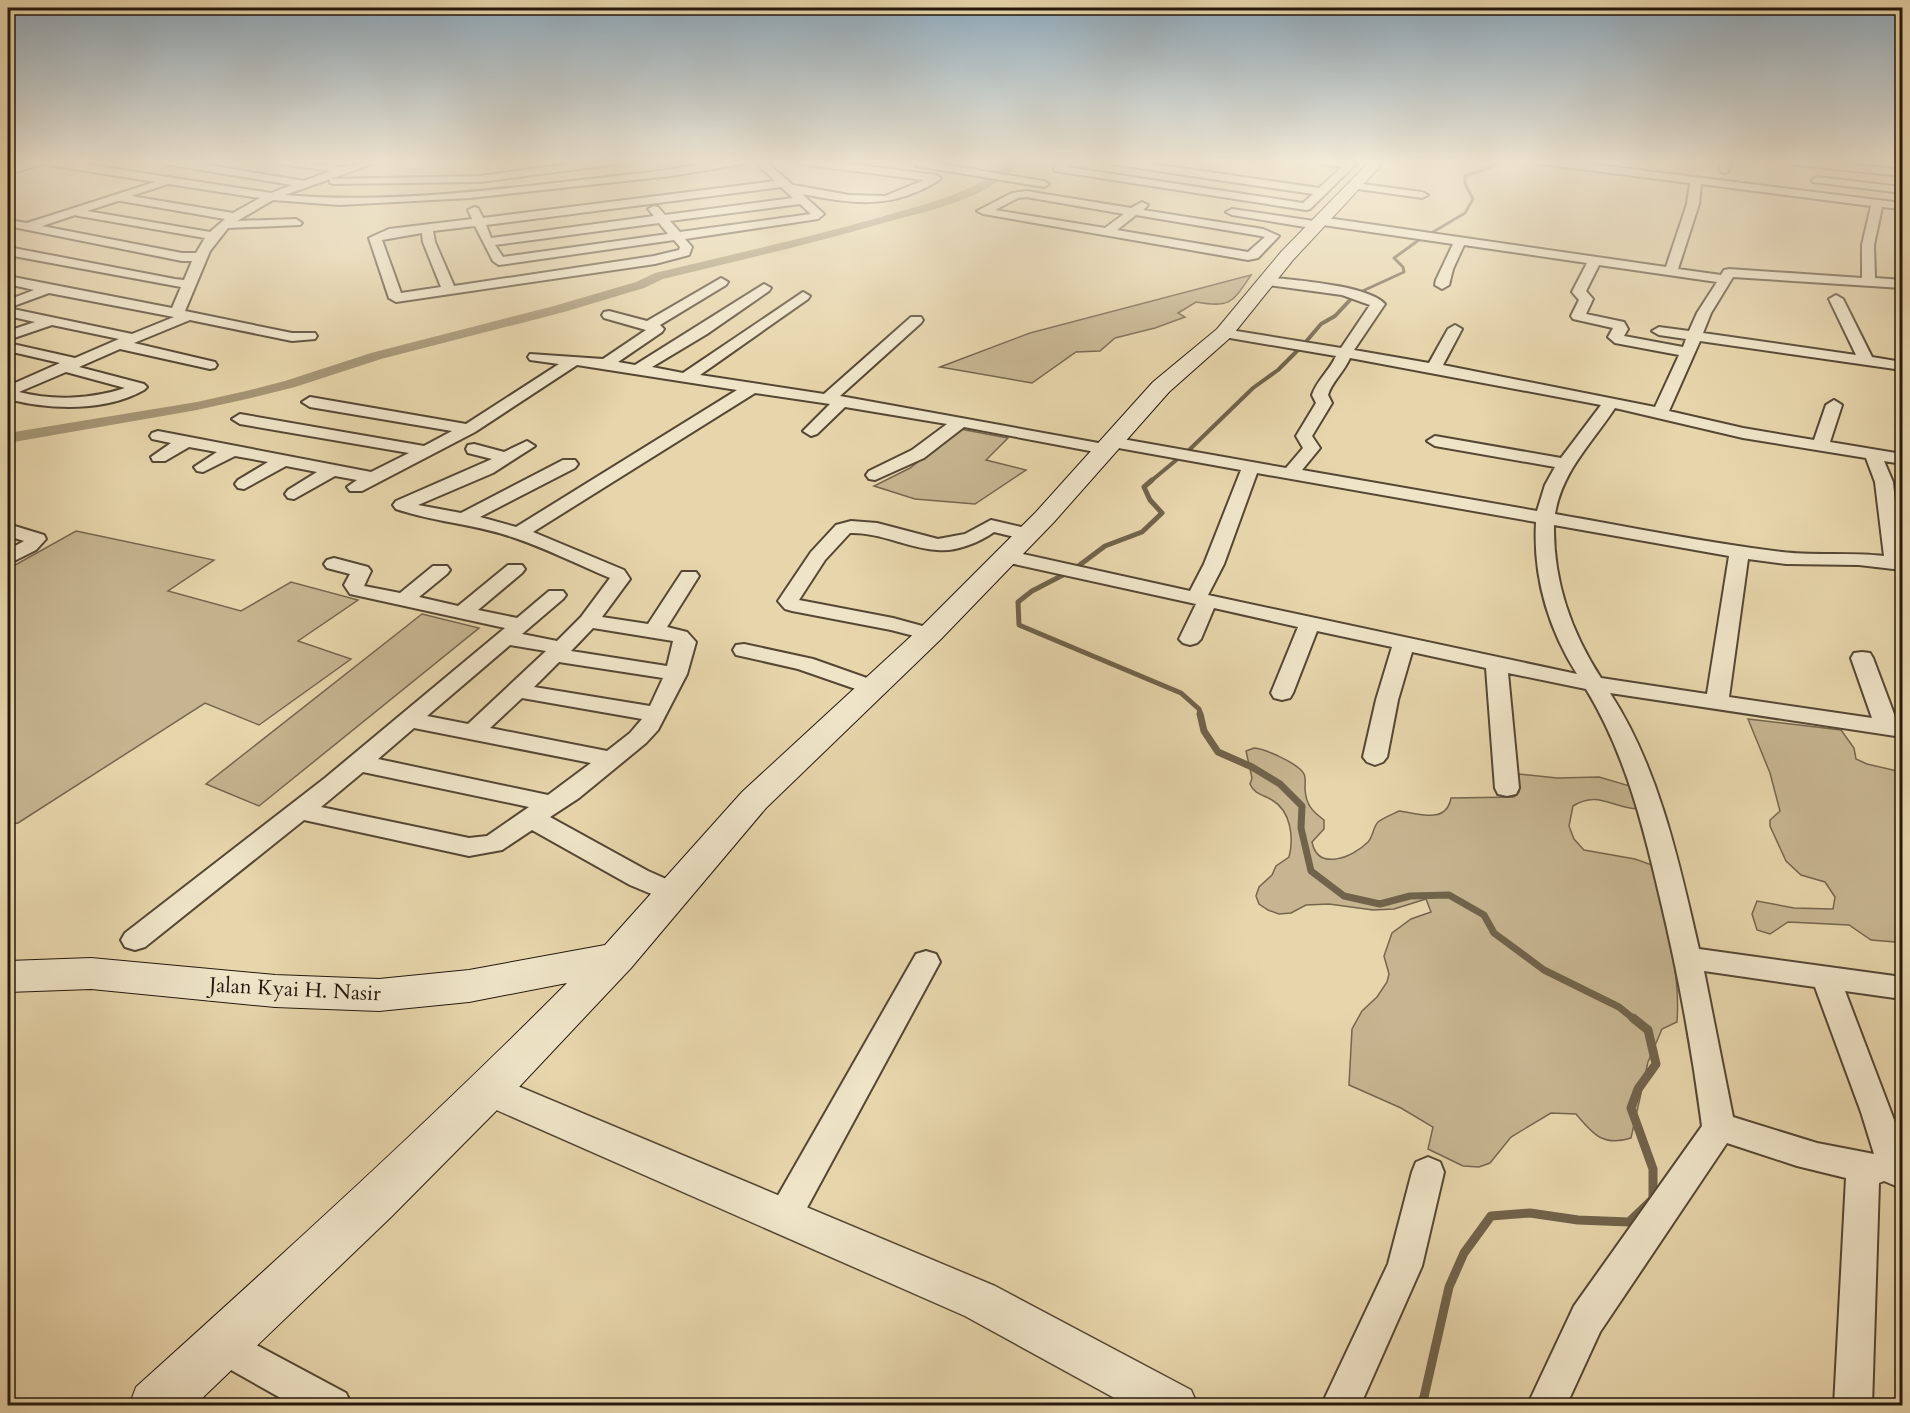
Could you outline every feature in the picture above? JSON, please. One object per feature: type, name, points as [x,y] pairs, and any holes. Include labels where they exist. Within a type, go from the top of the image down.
[{"type":"main road","points":[[155,1406],[489,1090],[617,957],[754,800],[930,634],[1027,534],[1161,387],[1224,333],[1266,280],[1315,227]]},
{"type":"main road","name":"Jalan Kyai H. Nasir","points":[[8,976],[101,973],[305,993],[380,994],[484,982],[617,957]]},
{"type":"street","points":[[8,234],[28,227],[182,257],[201,257]]},
{"type":"street","points":[[161,227],[213,236]]},
{"type":"street","points":[[9,391],[182,314],[190,284],[201,257],[213,236],[223,227]]},
{"type":"street","points":[[442,227],[375,238],[396,298],[655,260],[685,252],[686,247],[669,227]]},
{"type":"street","points":[[481,227],[509,282]]},
{"type":"street","points":[[487,242],[597,227]]},
{"type":"street","points":[[499,261],[738,227]]},
{"type":"street","points":[[1077,227],[1248,256],[1254,255],[1273,237],[1246,227]]},
{"type":"street","points":[[1107,232],[1113,227]]},
{"type":"street","points":[[1350,227],[1724,279]]},
{"type":"street","points":[[1671,271],[1685,227]]},
{"type":"street","points":[[1869,280],[1868,245],[1872,227]]},
{"type":"street","points":[[427,229],[429,242],[449,290]]},
{"type":"street","points":[[1442,285],[1443,275],[1460,241]]},
{"type":"street","points":[[8,251],[190,284]]},
{"type":"street","points":[[1595,260],[1578,292],[1586,299],[1578,316],[1619,325],[1621,329],[1615,337],[1620,340],[1688,352]]},
{"type":"street","points":[[1660,413],[1704,313],[1724,279],[1733,273],[1771,278],[1869,280],[1899,283],[1902,301]]},
{"type":"street","points":[[8,280],[292,337],[310,336]]},
{"type":"street","points":[[1266,280],[1350,293],[1372,299],[1378,307],[1345,353],[1337,371],[1320,392],[1324,403],[1304,436],[1312,448],[1291,473]]},
{"type":"street","points":[[649,326],[721,282]]},
{"type":"street","points":[[636,370],[702,331],[764,288]]},
{"type":"street","points":[[8,304],[48,289]]},
{"type":"street","points":[[686,378],[803,296]]},
{"type":"street","points":[[1836,298],[1866,362]]},
{"type":"street","points":[[8,336],[106,301]]},
{"type":"street","points":[[8,312],[132,338]]},
{"type":"street","points":[[605,364],[657,328],[609,315]]},
{"type":"street","points":[[811,431],[834,401],[916,320]]},
{"type":"street","points":[[1434,368],[1455,328]]},
{"type":"street","points":[[1659,331],[1902,366]]},
{"type":"street","points":[[1224,333],[1434,368],[1611,402],[1743,433],[1902,459]]},
{"type":"street","points":[[117,344],[210,365]]},
{"type":"street","points":[[8,347],[139,387],[110,396],[52,402],[9,391]]},
{"type":"street","points":[[535,357],[605,364],[1108,446],[1251,466],[1739,552],[1786,558],[1898,563],[1884,482],[1873,455]]},
{"type":"street","points":[[356,487],[469,429],[575,360]]},
{"type":"street","points":[[1482,377],[1483,394]]},
{"type":"street","points":[[519,533],[752,388]]},
{"type":"street","points":[[310,402],[469,429]]},
{"type":"street","points":[[1546,1406],[1587,1319],[1713,1139],[1718,1126],[1688,958],[1675,901],[1632,754],[1572,646],[1557,612],[1545,545],[1545,517],[1551,489],[1565,464],[1611,402]]},
{"type":"street","points":[[1821,446],[1824,430],[1834,405]]},
{"type":"street","points":[[240,419],[425,452]]},
{"type":"street","points":[[876,475],[918,454],[961,422]]},
{"type":"street","points":[[158,436],[374,478]]},
{"type":"street","points":[[1435,441],[1565,464]]},
{"type":"street","points":[[159,457],[186,442]]},
{"type":"street","points":[[474,732],[588,621],[618,583],[620,577],[519,533],[464,519],[426,513],[402,505],[487,469],[527,446]]},
{"type":"street","points":[[474,449],[506,458]]},
{"type":"street","points":[[203,467],[232,451]]},
{"type":"street","points":[[244,484],[282,460]]},
{"type":"street","points":[[464,519],[498,498],[532,484],[569,464]]},
{"type":"street","points":[[1190,639],[1201,600],[1251,466]]},
{"type":"street","points":[[294,494],[332,470]]},
{"type":"street","points":[[930,634],[882,621],[792,605],[788,601],[818,556],[843,529],[851,527],[878,529],[938,545],[971,539],[992,526],[1027,534]]},
{"type":"street","points":[[8,530],[36,539],[29,546],[8,558]]},
{"type":"street","points":[[1716,703],[1739,552]]},
{"type":"street","points":[[1005,556],[1595,684],[1895,728]]},
{"type":"street","points":[[334,564],[361,571],[354,585],[355,589],[463,612],[514,631],[558,652],[676,674]]},
{"type":"street","points":[[404,600],[440,570]]},
{"type":"street","points":[[463,612],[515,570]]},
{"type":"street","points":[[652,630],[657,627],[689,576]]},
{"type":"street","points":[[135,940],[301,811],[556,595]]},
{"type":"street","points":[[301,811],[434,841],[477,848],[492,844],[542,811],[638,738],[657,714],[676,674],[685,640],[680,636],[652,630],[588,621]]},
{"type":"street","points":[[1281,693],[1310,623]]},
{"type":"street","points":[[1376,757],[1387,700],[1404,643]]},
{"type":"street","points":[[744,650],[805,664],[873,688]]},
{"type":"street","points":[[1862,658],[1895,728]]},
{"type":"street","points":[[1496,663],[1508,788]]},
{"type":"street","points":[[518,691],[657,714]]},
{"type":"street","points":[[409,720],[610,759]]},
{"type":"street","points":[[359,763],[542,811],[639,878],[673,893]]},
{"type":"street","points":[[1688,958],[1902,988]]},
{"type":"street","points":[[784,1217],[926,962]]},
{"type":"street","points":[[1826,979],[1877,1112],[1887,1170],[1853,1406]]},
{"type":"street","points":[[489,1090],[980,1301],[1175,1406]]},
{"type":"street","points":[[1718,1126],[1887,1170]]},
{"type":"street","points":[[1340,1406],[1405,1266],[1428,1172]]},
{"type":"street","points":[[221,1344],[333,1406]]},
{"type":"shaded area","points":[[1251,275],[1230,301],[1217,304],[1196,302],[1178,313],[1185,317],[1155,328],[1115,338],[1100,351],[1076,352],[1032,383],[940,367],[1030,333]]},
{"type":"shaded area","points":[[960,429],[1008,438],[986,460],[1026,470],[975,504],[915,499],[874,486],[910,468]]},
{"type":"shaded area","points":[[76,531],[214,560],[168,591],[241,611],[291,582],[358,600],[298,641],[351,659],[259,725],[205,703],[18,823],[8,825],[8,569]]},
{"type":"shaded area","points":[[422,614],[479,628],[259,806],[206,784]]},
{"type":"shaded area","points":[[1748,719],[1841,730],[1854,748],[1856,759],[1867,764],[1902,772],[1902,935],[1895,942],[1871,940],[1849,925],[1788,922],[1770,934],[1757,930],[1752,914],[1757,901],[1794,908],[1833,909],[1835,897],[1825,882],[1801,875],[1786,861],[1770,826],[1770,820],[1780,811],[1770,773]]},
{"type":"shaded area","points":[[1254,748],[1282,758],[1304,774],[1308,803],[1324,820],[1324,829],[1312,842],[1321,857],[1328,859],[1345,857],[1362,848],[1370,840],[1378,822],[1399,811],[1437,815],[1448,806],[1451,798],[1514,797],[1519,792],[1519,774],[1557,778],[1599,777],[1630,786],[1638,809],[1598,800],[1582,801],[1573,806],[1569,826],[1574,839],[1584,850],[1635,859],[1652,865],[1674,962],[1678,1002],[1677,1022],[1662,1029],[1648,1062],[1631,1138],[1606,1140],[1593,1133],[1576,1114],[1551,1113],[1511,1137],[1490,1163],[1479,1167],[1463,1166],[1428,1149],[1433,1127],[1401,1108],[1349,1085],[1352,1029],[1362,1011],[1377,997],[1387,982],[1389,974],[1384,956],[1392,933],[1411,919],[1431,912],[1426,899],[1394,909],[1373,910],[1329,904],[1306,905],[1291,913],[1279,914],[1259,904],[1256,896],[1259,887],[1272,875],[1276,866],[1289,857],[1291,834],[1283,811],[1250,784],[1252,778],[1246,751]]},
{"type":"waterway","points":[[8,438],[197,406],[246,395],[290,384],[376,356],[559,309],[640,285],[659,276],[857,227]]},
{"type":"waterway","points":[[1428,235],[1442,227]]},
{"type":"waterway","points":[[1351,299],[1356,294],[1404,272],[1403,267],[1394,258],[1423,237]]},
{"type":"waterway","points":[[1304,344],[1321,324],[1335,316],[1351,299]]},
{"type":"waterway","points":[[1187,452],[1253,388],[1278,370],[1300,348]]},
{"type":"waterway","points":[[1151,481],[1180,457]]},
{"type":"waterway","points":[[1073,570],[1105,546],[1142,532],[1162,513],[1150,500],[1144,487],[1152,480]]},
{"type":"waterway","points":[[1063,575],[1032,591],[1018,602],[1019,625],[1181,693],[1199,709],[1201,716]]},
{"type":"waterway","points":[[1200,714],[1204,731],[1218,752],[1252,767],[1280,784],[1302,806],[1301,828],[1311,871],[1344,896],[1380,904],[1410,896],[1449,895],[1484,915],[1494,933],[1544,970],[1619,1007],[1635,1020]]},
{"type":"waterway","points":[[1419,1406],[1424,1397],[1449,1287],[1464,1253],[1491,1216],[1530,1213],[1578,1220],[1629,1222],[1653,1199],[1653,1169],[1631,1108],[1638,1089],[1656,1064],[1648,1030],[1633,1018]]}]
